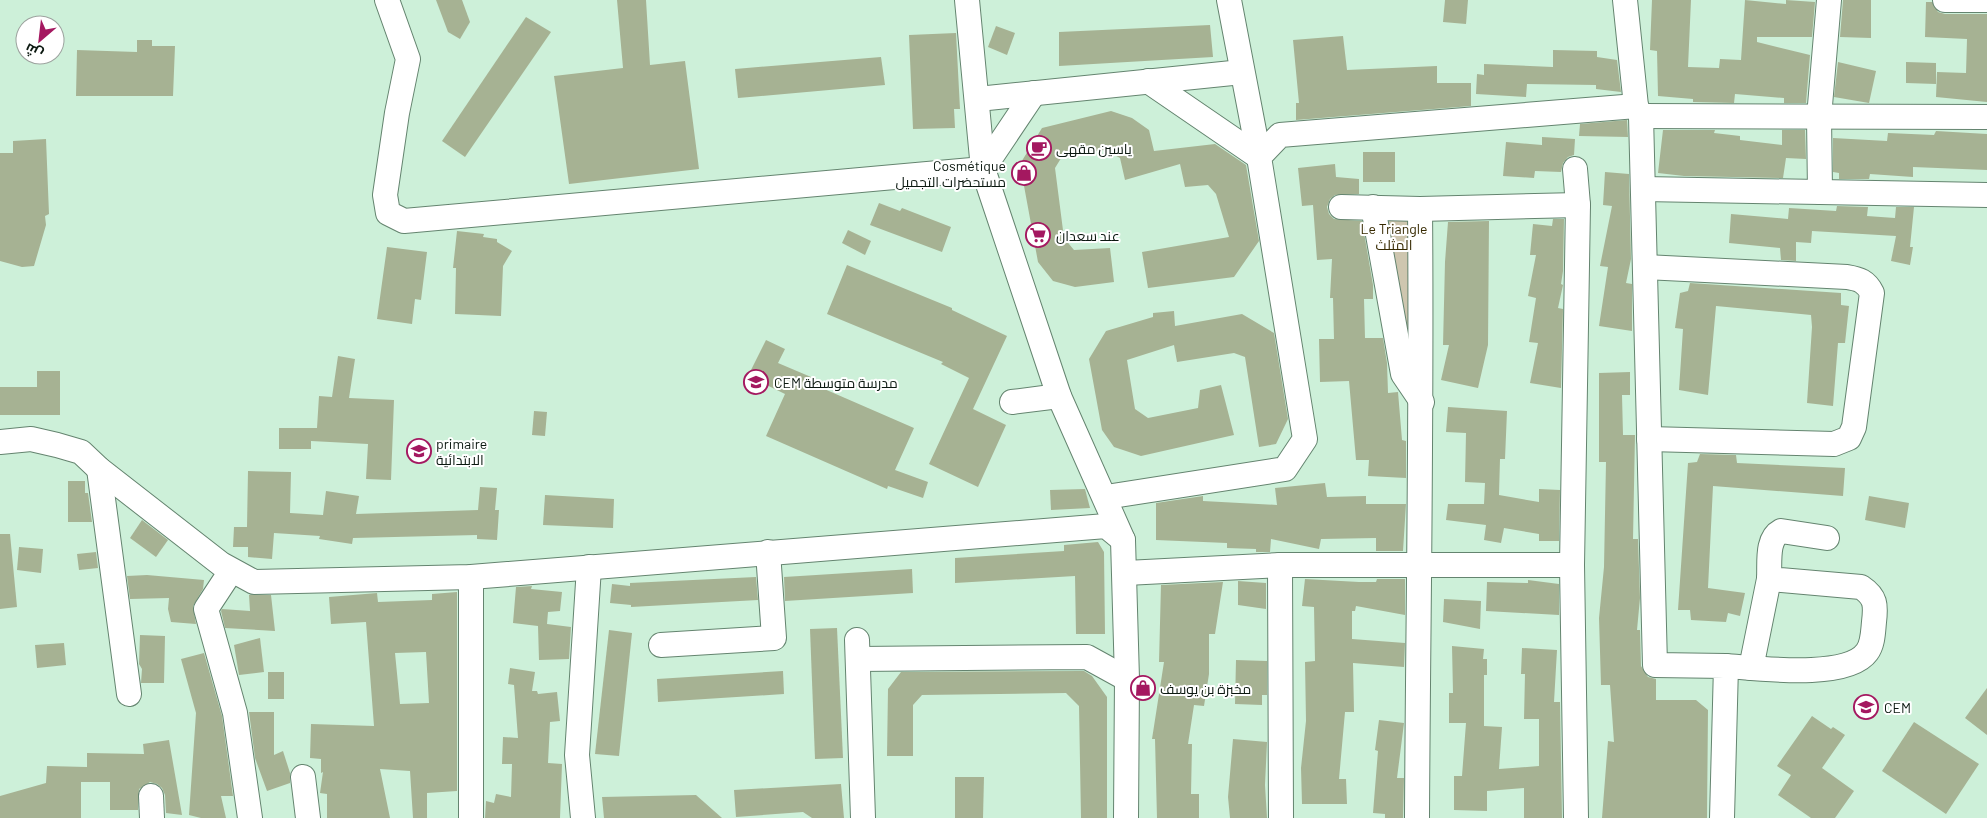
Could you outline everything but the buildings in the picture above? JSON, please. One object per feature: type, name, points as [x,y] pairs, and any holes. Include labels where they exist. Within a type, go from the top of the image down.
[{"type":"street","points":[[387,0],[408,59],[397,113],[385,195],[388,213],[404,221],[983,169]]},
{"type":"street","points":[[967,0],[978,99],[983,169],[1059,396],[1106,497],[1123,540],[1126,573],[1126,818]]},
{"type":"street","points":[[1106,497],[1285,469],[1305,439],[1259,157],[1230,0]]},
{"type":"street","points":[[1625,0],[1638,111],[1643,189],[1655,664],[1813,670],[1836,668],[1857,661],[1867,652],[1872,641],[1876,605],[1872,594],[1861,587],[1769,579]]},
{"type":"street","points":[[1820,192],[1819,117],[1829,0]]},
{"type":"street","points":[[1947,0],[1987,0]]},
{"type":"street","points":[[978,99],[1242,72]]},
{"type":"street","points":[[1148,81],[1259,157]]},
{"type":"street","points":[[983,169],[1034,93]]},
{"type":"street","points":[[1259,157],[1280,136],[1638,111],[1819,117],[1987,117]]},
{"type":"street","points":[[1575,169],[1578,205],[1572,565],[1576,818]]},
{"type":"street","points":[[1643,189],[1987,195]]},
{"type":"street","points":[[1341,207],[1420,209],[1578,205]]},
{"type":"street","points":[[1373,207],[1404,374],[1422,402]]},
{"type":"street","points":[[1417,818],[1418,565],[1422,402],[1420,209]]},
{"type":"street","points":[[1645,267],[1847,277],[1859,279],[1868,284],[1872,293],[1854,427],[1849,438],[1834,444],[1649,439]]},
{"type":"street","points":[[1012,402],[1059,396]]},
{"type":"street","points":[[0,442],[31,439],[57,444],[81,452],[99,469],[231,571],[254,582],[471,577],[1106,526],[1123,540]]},
{"type":"street","points":[[99,469],[129,694]]},
{"type":"street","points":[[1751,668],[1769,579],[1771,541],[1775,534],[1781,531],[1827,538]]},
{"type":"street","points":[[661,644],[774,638],[768,552]]},
{"type":"street","points":[[1126,573],[1280,565],[1572,565]]},
{"type":"street","points":[[1280,565],[1281,818]]},
{"type":"street","points":[[583,818],[578,754],[589,567]]},
{"type":"street","points":[[231,571],[206,609],[235,713],[250,818]]},
{"type":"street","points":[[471,577],[472,818]]},
{"type":"street","points":[[863,818],[857,649],[1087,657],[1127,679]]},
{"type":"street","points":[[1722,818],[1726,666]]},
{"type":"street","points":[[303,777],[308,818]]},
{"type":"green space","name":"Le Triangle المثلث","points":[[1372,217],[1413,217],[1412,374]]},
{"type":"place","name":"ياسين مقهى","points":[[1039,148]]},
{"type":"place","name":"Cosmétique مستحضرات التجميل","points":[[1024,173]]},
{"type":"place","name":"عند سعدان","points":[[1038,235]]},
{"type":"place","name":"CEM مدرسة متوسطة","points":[[756,382]]},
{"type":"place","name":"primaire الابتدائية","points":[[419,451]]},
{"type":"place","name":"مخبزة بن یوسف","points":[[1143,688]]},
{"type":"place","name":"CEM","points":[[1866,707]]}]
